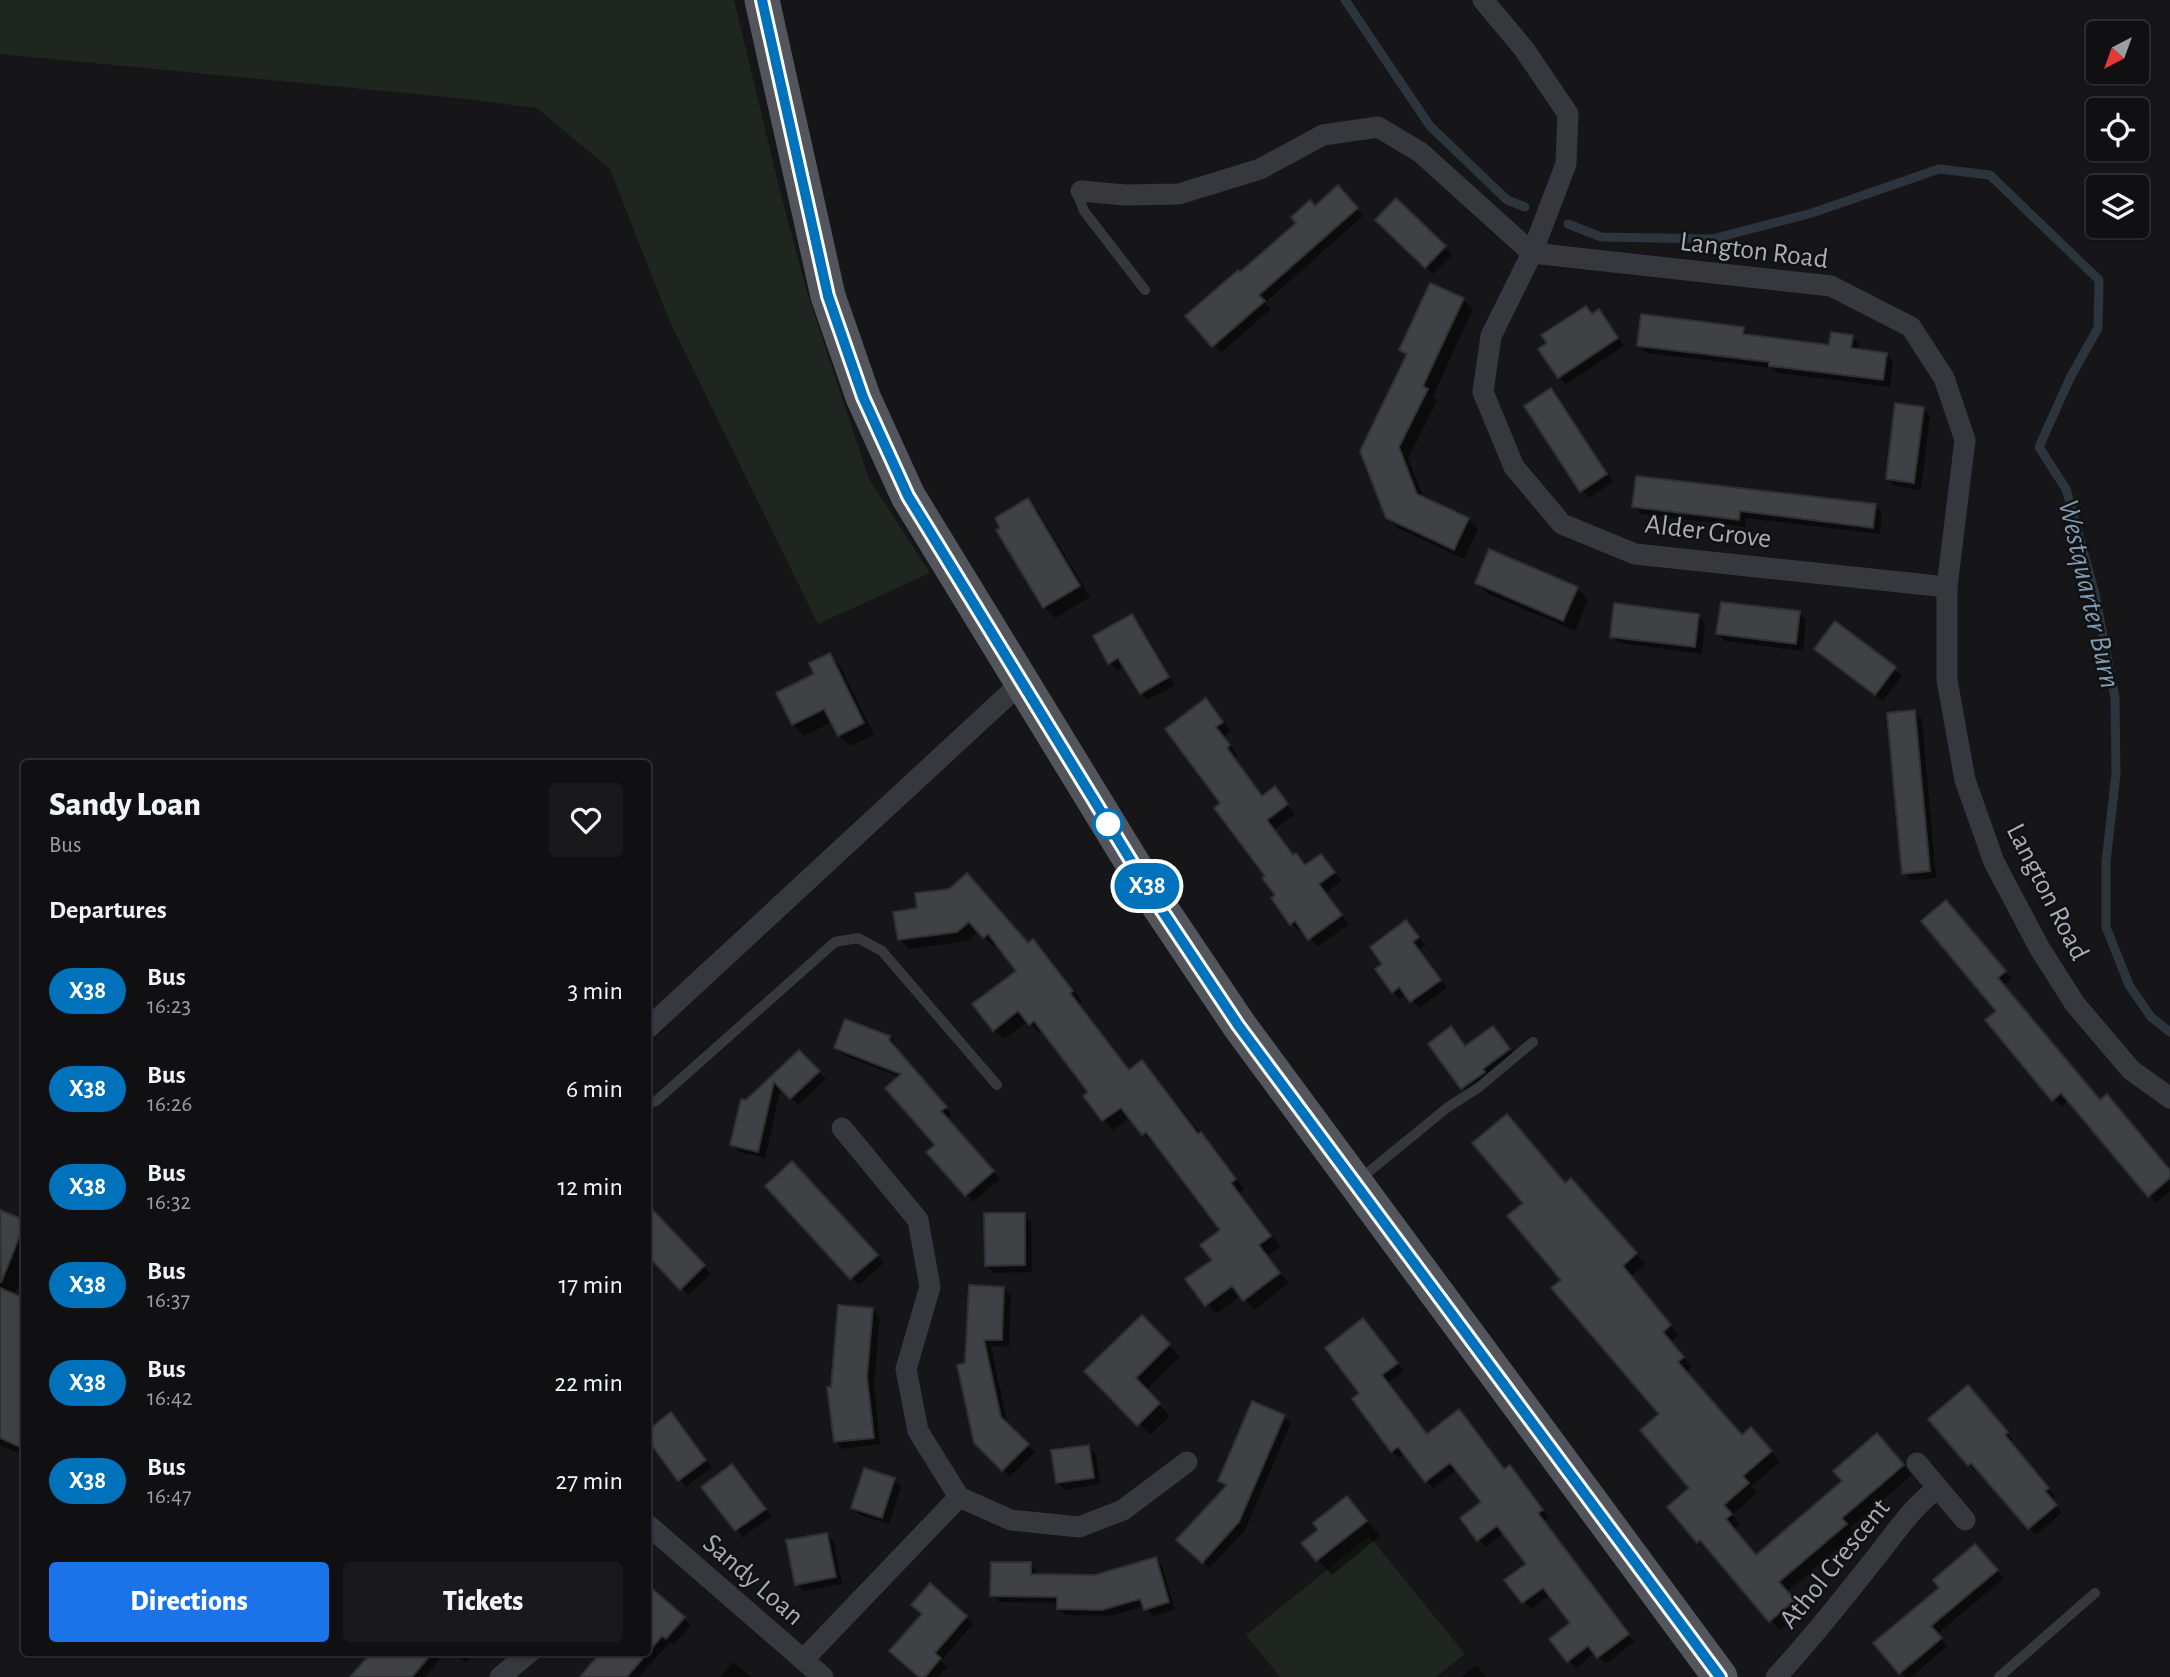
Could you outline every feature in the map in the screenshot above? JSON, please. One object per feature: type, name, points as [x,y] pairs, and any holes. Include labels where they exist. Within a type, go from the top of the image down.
[{"type":"main road","points":[[762,0],[828,296],[863,397],[908,496],[1155,900],[1238,1025],[1720,1677]]},
{"type":"street","name":"Alder Grove","points":[[1483,0],[1524,50],[1568,114],[1566,164],[1532,253],[1491,336],[1483,392],[1514,467],[1562,523],[1635,554],[1947,587]]},
{"type":"street","points":[[1081,191],[1125,195],[1179,194],[1260,169],[1323,135],[1378,127],[1420,152],[1532,253]]},
{"type":"street","name":"Langton Road","points":[[1532,253],[1831,286],[1911,327],[1944,378],[1965,440],[1947,587],[1947,680],[1965,780],[1994,862],[2040,948],[2075,1004],[2131,1070],[2170,1098]]},
{"type":"street","points":[[651,1025],[1021,683]]},
{"type":"street","points":[[842,1128],[918,1220],[930,1287],[906,1369],[918,1431],[959,1497],[1011,1520],[1079,1527],[1123,1510],[1187,1462]]},
{"type":"street","points":[[1917,1463],[1965,1520]]},
{"type":"street","name":"Athol Crescent","points":[[1776,1677],[1801,1651],[1928,1495],[1938,1488]]},
{"type":"street","points":[[803,1660],[959,1497]]},
{"type":"street","name":"Sandy Loan","points":[[651,1528],[823,1677]]},
{"type":"street","points":[[500,1677],[525,1656]]},
{"type":"lane","points":[[1081,191],[1079,198],[1084,211],[1146,290]]},
{"type":"lane","points":[[651,1103],[835,942],[858,938],[881,951],[997,1084]]},
{"type":"lane","points":[[1355,1183],[1533,1042]]},
{"type":"lane","points":[[1999,1677],[2095,1593]]},
{"type":"shaded area","points":[[0,0],[734,0],[807,292],[869,479],[930,573],[818,624],[670,322],[610,169],[537,108],[0,54]]},
{"type":"shaded area","points":[[1369,1536],[1465,1654],[1436,1677],[1280,1677],[1246,1635]]},
{"type":"building","points":[[1338,185],[1358,208],[1259,295],[1265,301],[1212,347],[1185,316],[1296,223],[1291,217],[1310,200],[1315,206]]},
{"type":"building","points":[[1396,198],[1446,246],[1425,268],[1375,220]]},
{"type":"building","points":[[1430,283],[1464,298],[1423,386],[1428,389],[1399,447],[1417,494],[1469,518],[1454,550],[1386,518],[1360,451],[1407,354],[1399,350]]},
{"type":"building","points":[[1586,306],[1592,314],[1599,309],[1618,338],[1558,378],[1538,349],[1547,343],[1541,335]]},
{"type":"building","points":[[1641,314],[1744,327],[1743,334],[1829,345],[1831,332],[1853,335],[1851,348],[1887,353],[1883,380],[1769,366],[1769,362],[1637,346]]},
{"type":"building","points":[[1551,388],[1607,474],[1580,492],[1524,406]]},
{"type":"building","points":[[1895,403],[1924,407],[1914,483],[1886,479]]},
{"type":"building","points":[[1636,476],[1876,504],[1873,528],[1740,511],[1739,520],[1632,507]]},
{"type":"building","points":[[1028,498],[1080,586],[1043,608],[996,530],[1000,528],[995,518]]},
{"type":"building","points":[[1489,549],[1578,587],[1563,621],[1475,583]]},
{"type":"building","points":[[1721,602],[1800,611],[1796,644],[1716,634]]},
{"type":"building","points":[[1614,603],[1699,614],[1695,647],[1610,637]]},
{"type":"building","points":[[1132,614],[1169,677],[1140,694],[1118,658],[1108,664],[1093,636]]},
{"type":"building","points":[[1835,621],[1896,667],[1875,695],[1814,649]]},
{"type":"building","points":[[830,653],[864,723],[838,736],[824,709],[792,725],[776,693],[814,674],[809,663]]},
{"type":"building","points":[[1206,698],[1223,722],[1216,727],[1230,745],[1227,748],[1262,796],[1275,786],[1288,804],[1267,820],[1293,855],[1296,853],[1305,865],[1321,854],[1335,872],[1319,884],[1342,915],[1308,940],[1295,921],[1290,925],[1271,898],[1275,895],[1262,878],[1265,876],[1214,808],[1220,803],[1165,729]]},
{"type":"building","points":[[1915,710],[1930,871],[1902,874],[1887,713]]},
{"type":"building","points":[[967,873],[1028,943],[1033,939],[1129,1070],[1142,1060],[1236,1179],[1231,1183],[1271,1236],[1259,1245],[1280,1273],[1243,1301],[1232,1286],[1205,1306],[1185,1279],[1212,1260],[1200,1245],[1220,1230],[1146,1132],[1142,1135],[1121,1108],[1102,1121],[1083,1096],[1088,1092],[1034,1021],[1029,1025],[1018,1011],[993,1031],[972,1004],[1016,971],[988,934],[983,938],[969,922],[957,932],[898,940],[893,912],[917,908],[915,893],[949,889]]},
{"type":"building","points":[[1946,900],[2006,971],[1998,978],[2100,1100],[2107,1094],[2170,1170],[2170,1178],[2148,1197],[2061,1093],[2052,1101],[1985,1020],[1996,1011],[1921,921]]},
{"type":"building","points":[[1406,920],[1419,937],[1413,942],[1441,980],[1410,1002],[1399,987],[1392,993],[1375,969],[1382,964],[1370,947]]},
{"type":"building","points":[[845,1019],[890,1036],[889,1040],[947,1107],[941,1111],[994,1171],[965,1196],[926,1152],[935,1145],[885,1088],[901,1074],[834,1048]]},
{"type":"building","points":[[1451,1026],[1465,1046],[1493,1026],[1510,1049],[1461,1089],[1428,1044]]},
{"type":"building","points":[[799,1050],[820,1071],[790,1099],[774,1082],[758,1152],[730,1145],[741,1099],[746,1100]]},
{"type":"building","points":[[1507,1114],[1565,1183],[1571,1178],[1637,1253],[1623,1266],[1671,1325],[1663,1332],[1684,1357],[1678,1362],[1742,1435],[1751,1427],[1772,1451],[1743,1476],[1749,1483],[1724,1505],[1732,1514],[1726,1519],[1756,1555],[1842,1481],[1833,1471],[1877,1433],[1904,1465],[1842,1518],[1847,1524],[1779,1582],[1795,1600],[1769,1622],[1700,1540],[1697,1543],[1667,1507],[1689,1488],[1640,1430],[1659,1414],[1551,1288],[1561,1280],[1507,1216],[1523,1203],[1472,1143]]},
{"type":"building","points":[[792,1161],[878,1255],[850,1279],[765,1186]]},
{"type":"building","points":[[651,1208],[705,1265],[680,1290],[651,1259]]},
{"type":"building","points":[[0,1210],[21,1219],[21,1233],[1,1283]]},
{"type":"building","points":[[984,1213],[1025,1213],[1025,1265],[985,1266]]},
{"type":"building","points":[[969,1285],[1004,1287],[1002,1340],[984,1340],[1001,1417],[1029,1444],[1002,1471],[974,1443],[957,1365],[965,1363]]},
{"type":"building","points":[[0,1288],[21,1297],[21,1448],[0,1438]]},
{"type":"building","points":[[838,1305],[873,1308],[867,1377],[874,1438],[834,1442],[827,1387],[831,1387]]},
{"type":"building","points":[[1142,1315],[1170,1344],[1136,1378],[1160,1403],[1137,1426],[1084,1371]]},
{"type":"building","points":[[1363,1318],[1398,1363],[1382,1375],[1427,1434],[1459,1409],[1504,1469],[1510,1465],[1543,1510],[1538,1513],[1629,1634],[1597,1658],[1588,1646],[1567,1662],[1549,1639],[1570,1623],[1543,1588],[1522,1603],[1504,1580],[1526,1564],[1497,1526],[1477,1541],[1460,1518],[1481,1502],[1450,1463],[1425,1482],[1398,1447],[1391,1452],[1352,1399],[1359,1393],[1325,1348]]},
{"type":"building","points":[[1968,1385],[2008,1432],[2005,1435],[2049,1488],[2045,1491],[2057,1505],[2028,1529],[1971,1463],[1968,1466],[1928,1419]]},
{"type":"building","points":[[1252,1401],[1285,1415],[1239,1522],[1202,1563],[1176,1540],[1227,1485],[1218,1481]]},
{"type":"building","points":[[671,1412],[706,1460],[678,1481],[651,1444],[651,1428]]},
{"type":"building","points":[[1089,1445],[1094,1478],[1056,1483],[1051,1450]]},
{"type":"building","points":[[732,1464],[766,1509],[735,1531],[701,1487]]},
{"type":"building","points":[[864,1468],[895,1478],[882,1518],[851,1508]]},
{"type":"building","points":[[1347,1496],[1367,1521],[1316,1561],[1301,1543],[1318,1530],[1313,1523]]},
{"type":"building","points":[[827,1533],[836,1577],[795,1585],[786,1540]]},
{"type":"building","points":[[1975,1544],[1998,1570],[1931,1626],[1942,1638],[1899,1674],[1873,1643],[1939,1588],[1933,1580]]},
{"type":"building","points":[[1156,1557],[1169,1602],[1144,1610],[1140,1599],[1102,1610],[1057,1609],[1057,1597],[990,1596],[991,1562],[1031,1562],[1031,1574],[1095,1575]]},
{"type":"building","points":[[930,1583],[967,1616],[935,1653],[941,1658],[925,1677],[919,1677],[889,1651],[922,1614],[911,1605]]},
{"type":"building","points":[[651,1588],[685,1617],[666,1639],[662,1636],[651,1649]]},
{"type":"building","points":[[368,1656],[430,1656],[412,1677],[350,1677]]},
{"type":"building","points":[[598,1656],[645,1656],[627,1677],[580,1677]]},
{"type":"waterway","name":"Westquarter Burn","points":[[1345,0],[1430,126],[1507,200],[1525,207]]},
{"type":"waterway","name":"Westquarter Burn","points":[[1568,224],[1601,237],[1712,239],[1812,213],[1939,169],[1990,175],[2099,280],[2098,328],[2070,378],[2039,447],[2066,489],[2095,594],[2115,698],[2116,774],[2106,862],[2106,927],[2129,985],[2151,1017],[2170,1032]]},
{"type":"bus line","name":"X38","points":[[762,0],[828,296],[863,397],[908,496],[1155,900],[1238,1025],[1720,1677]]}]
